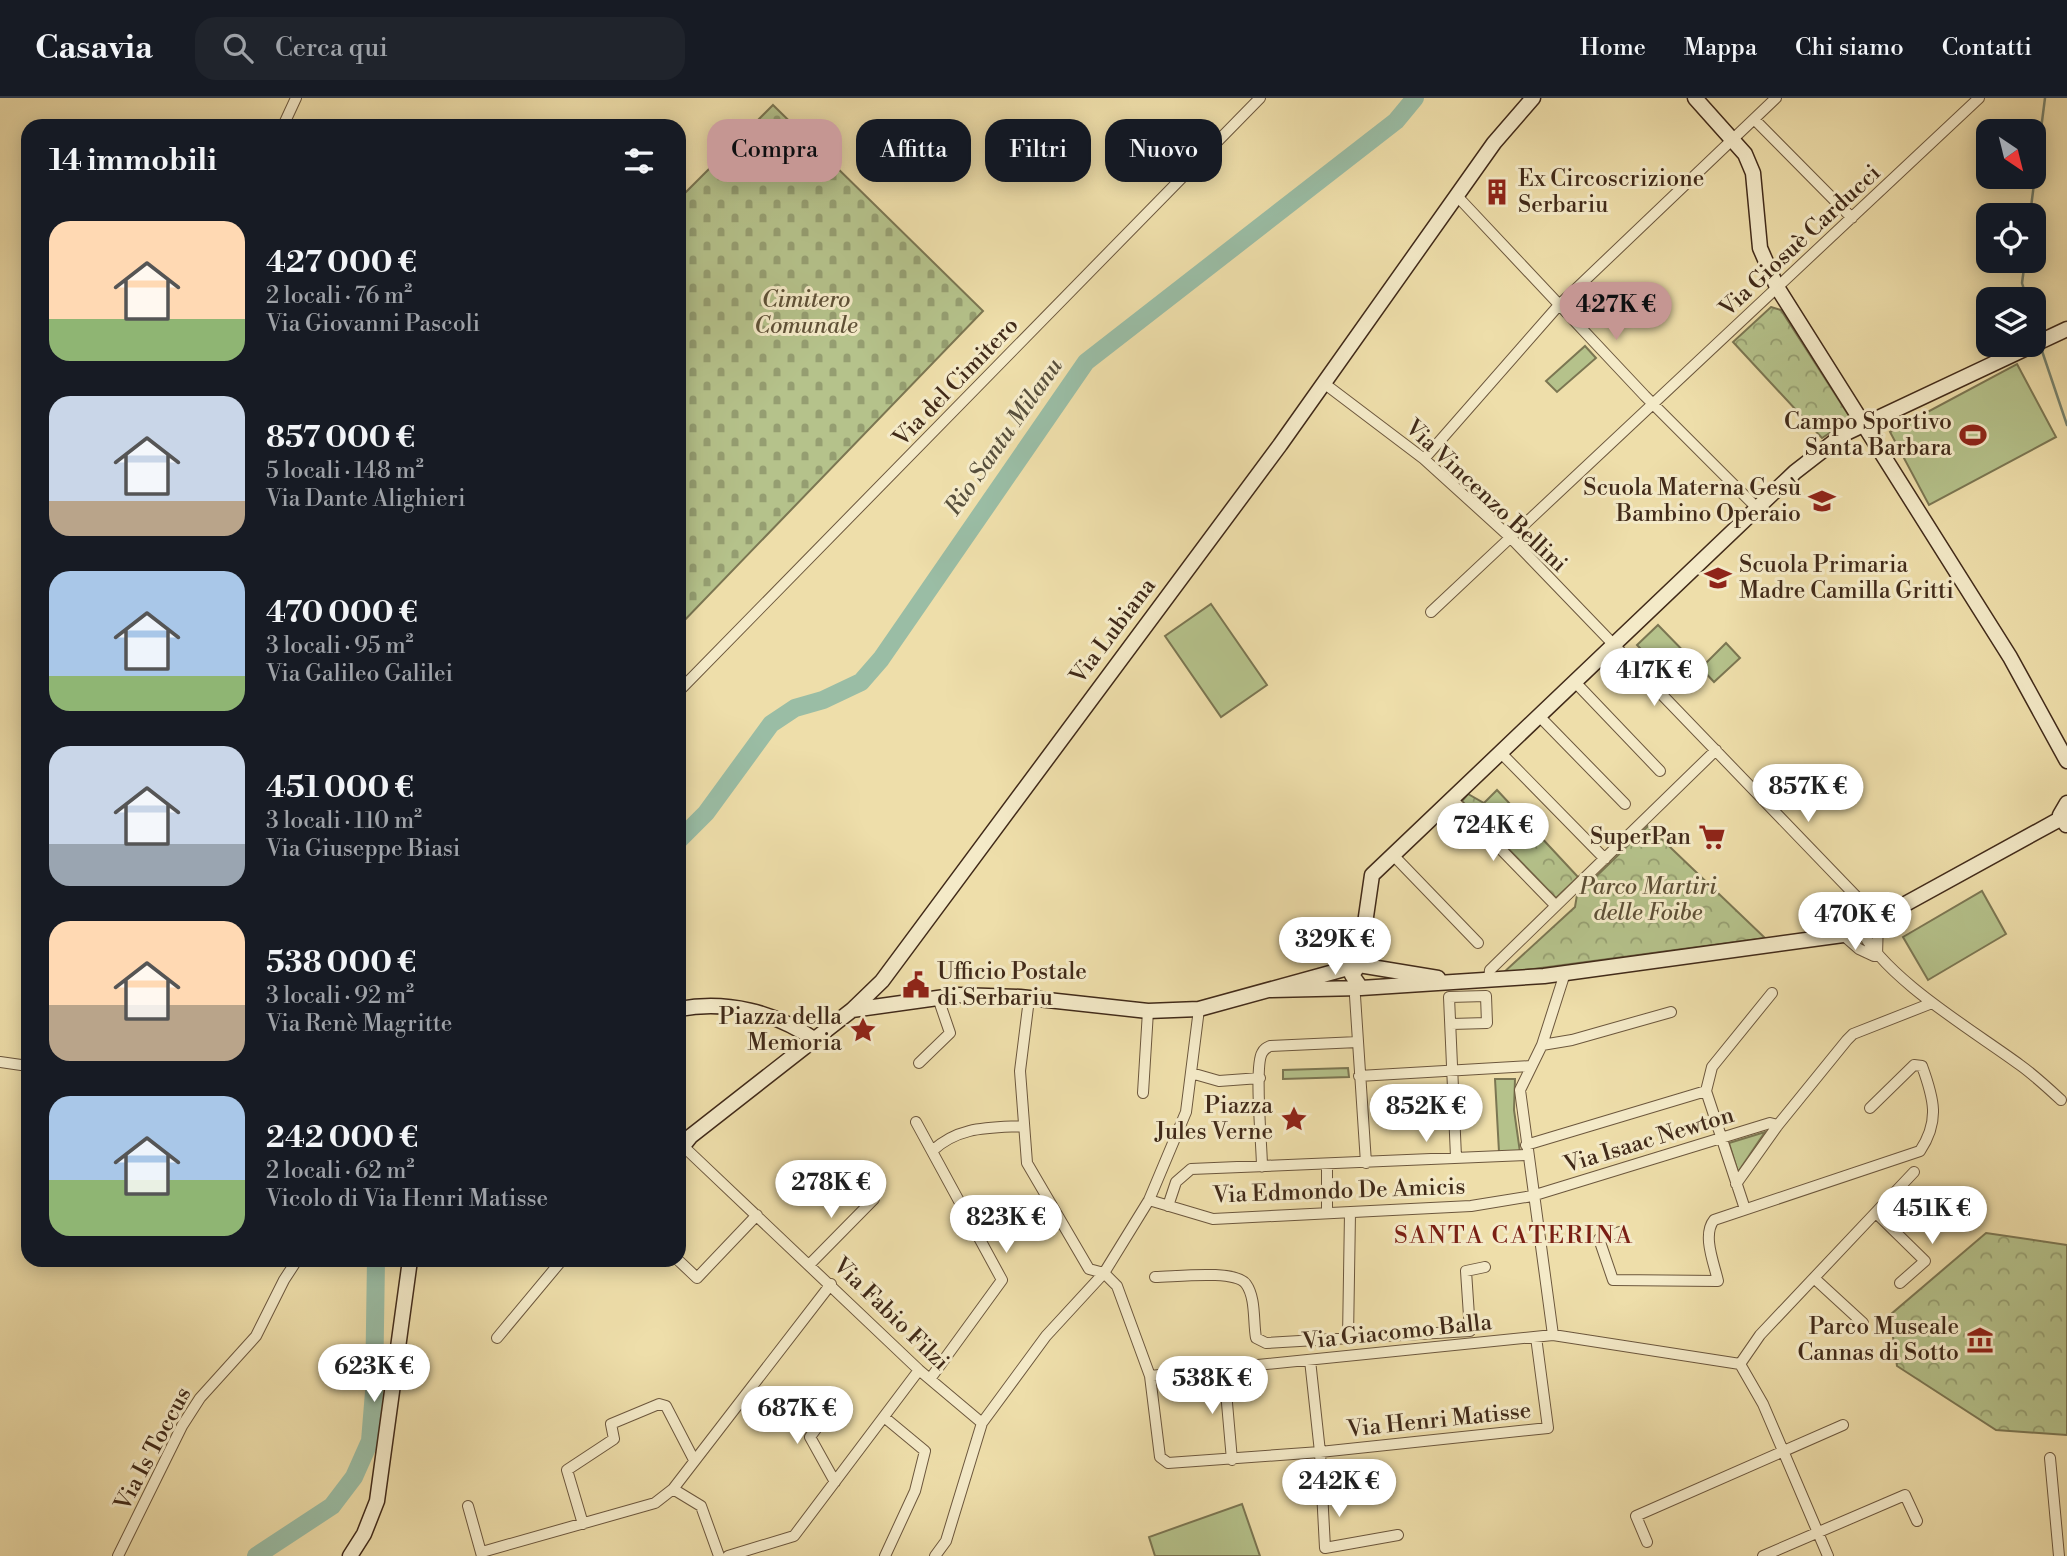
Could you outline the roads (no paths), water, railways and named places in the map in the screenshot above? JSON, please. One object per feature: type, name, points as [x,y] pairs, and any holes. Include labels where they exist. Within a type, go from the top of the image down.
[{"type":"street","points":[[286,119],[296,98]]},
{"type":"street","name":"Via del Cimitero","points":[[686,684],[1260,98]]},
{"type":"street","name":"Via Lubiana","points":[[686,1140],[852,1010],[882,981],[1325,384],[1494,144],[1533,98]]},
{"type":"street","points":[[1695,98],[1745,154],[1753,173],[1760,248],[1777,287],[2010,657],[2067,761]]},
{"type":"street","points":[[1424,459],[1559,305],[1776,98]]},
{"type":"street","name":"Via Giosuè Carducci","points":[[1431,612],[1979,98]]},
{"type":"street","points":[[1754,119],[1852,218]]},
{"type":"street","points":[[1457,196],[1653,404],[1757,508]]},
{"type":"street","points":[[1366,1163],[1359,1076],[1358,992],[1352,975],[1359,965],[1373,875],[1574,681],[1824,448],[1866,425],[2067,329]]},
{"type":"street","name":"Via Vincenzo Bellini","points":[[1325,384],[1424,459],[1511,538],[1878,919]]},
{"type":"street","points":[[1574,681],[1660,771]]},
{"type":"street","points":[[1539,716],[1625,804]]},
{"type":"street","points":[[1489,979],[1490,970],[1716,750]]},
{"type":"street","points":[[1501,753],[1605,859]]},
{"type":"street","points":[[1452,799],[1556,906]]},
{"type":"street","points":[[1271,990],[1358,992],[1565,973],[1843,935],[2064,822],[2062,808],[2067,803]]},
{"type":"street","points":[[1393,855],[1478,943]]},
{"type":"street","points":[[1877,956],[1878,919]]},
{"type":"street","points":[[1860,928],[1877,956],[1932,1003],[2023,1067],[2062,1100]]},
{"type":"street","points":[[1843,935],[1859,949],[1877,956]]},
{"type":"street","points":[[852,1010],[959,995],[1148,1011],[1199,1009],[1232,996],[1271,990],[1359,965],[1463,982]]},
{"type":"street","points":[[1553,1335],[1532,1196],[1520,1090],[1542,1045],[1565,973]]},
{"type":"street","points":[[870,993],[884,1006]]},
{"type":"street","points":[[1745,1209],[1706,1091],[1712,1067],[1772,993]]},
{"type":"street","points":[[1451,1024],[1488,1023],[1486,996],[1450,998],[1456,1157]]},
{"type":"street","points":[[919,1063],[950,1033],[938,998]]},
{"type":"street","points":[[1029,999],[1020,1071],[1027,1163],[1089,1269],[1104,1273],[1117,1286],[1150,1376]]},
{"type":"street","points":[[1736,1184],[1778,1125],[1853,1034],[1932,1003]]},
{"type":"street","points":[[686,1009],[737,1007],[778,1017],[814,1039]]},
{"type":"street","points":[[935,1556],[950,1529],[982,1423],[1046,1336],[1104,1273],[1149,1200],[1186,1112],[1199,1009]]},
{"type":"street","points":[[1143,1093],[1148,1011]]},
{"type":"street","points":[[1542,1045],[1572,1040],[1671,1012]]},
{"type":"street","points":[[1262,1167],[1260,1055],[1270,1046],[1358,1042]]},
{"type":"street","points":[[0,1062],[21,1065]]},
{"type":"street","points":[[1620,1232],[1599,1239],[1613,1280],[1718,1281],[1708,1227],[1714,1220],[1920,1151],[1933,1132],[1934,1117],[1922,1066],[1914,1065],[1870,1108]]},
{"type":"street","points":[[1359,1076],[1531,1066]]},
{"type":"street","points":[[1191,1073],[1219,1081],[1260,1078]]},
{"type":"street","points":[[1168,1206],[1177,1182],[1191,1170],[1366,1163],[1526,1150],[1706,1091]]},
{"type":"street","points":[[916,1122],[1002,1280],[930,1379]]},
{"type":"street","name":"Via Isaac Newton","points":[[1532,1196],[1770,1123],[1778,1125]]},
{"type":"street","points":[[932,1151],[953,1134],[968,1129],[1024,1126]]},
{"type":"street","name":"Via Fabio Filzi","points":[[686,1150],[810,1264],[919,1370],[982,1423]]},
{"type":"street","points":[[1327,1164],[1327,1213]]},
{"type":"street","points":[[1828,1556],[1763,1404],[1740,1364],[1760,1335],[1914,1172]]},
{"type":"street","name":"Via Edmondo De Amicis","points":[[1149,1200],[1213,1219],[1445,1208],[1532,1196]]},
{"type":"street","points":[[810,1264],[874,1199]]},
{"type":"street","points":[[1348,1338],[1350,1213]]},
{"type":"street","points":[[1876,1213],[1925,1261],[1900,1283]]},
{"type":"street","points":[[685,1267],[697,1278],[757,1215]]},
{"type":"street","name":"Via Is Toccus","points":[[118,1556],[182,1426],[200,1398],[256,1336],[293,1267]]},
{"type":"street","points":[[351,1556],[364,1534],[377,1501],[409,1267]]},
{"type":"street","points":[[497,1338],[556,1267]]},
{"type":"street","points":[[1155,1277],[1231,1275],[1244,1281],[1250,1293],[1256,1338],[1266,1343],[1470,1331],[1466,1271],[1485,1267]]},
{"type":"street","points":[[1814,1278],[1863,1323]]},
{"type":"street","points":[[468,1506],[482,1554],[654,1503],[673,1489],[831,1284]]},
{"type":"street","name":"Via Giacomo Balla","points":[[1150,1376],[1553,1335],[1740,1364]]},
{"type":"street","name":"Via Henri Matisse","points":[[1150,1376],[1160,1457],[1167,1463],[1320,1452],[1548,1428],[1536,1337]]},
{"type":"street","points":[[1310,1360],[1320,1452],[1325,1548],[1398,1535]]},
{"type":"street","points":[[1224,1369],[1232,1460]]},
{"type":"street","points":[[728,1556],[794,1536],[919,1370]]},
{"type":"street","points":[[583,1524],[567,1470],[614,1439],[611,1424],[659,1404],[666,1406],[694,1460]]},
{"type":"street","points":[[828,1413],[810,1437],[835,1482]]},
{"type":"street","points":[[884,1418],[925,1451],[915,1491],[885,1556]]},
{"type":"street","points":[[1647,1542],[1636,1516],[1843,1425]]},
{"type":"street","points":[[2050,1458],[2059,1556]]},
{"type":"street","points":[[673,1489],[701,1506],[719,1556]]},
{"type":"street","points":[[1763,1556],[1905,1495],[1917,1521]]},
{"type":"waterway","name":"Rio Santu Milanu","points":[[686,833],[706,813],[771,724],[795,708],[823,700],[861,682],[881,659],[1086,362],[1396,121],[1415,98]]},
{"type":"waterway","points":[[2032,203],[2045,98]]},
{"type":"waterway","points":[[2023,273],[2023,287]]},
{"type":"waterway","points":[[2044,357],[2067,425]]},
{"type":"waterway","name":"Rio Santu Milanu","points":[[256,1556],[332,1506],[354,1477],[370,1441],[374,1392],[376,1267]]},
{"type":"place","name":"Ex Circoscrizione Serbariu","points":[[1497,192]]},
{"type":"place","name":"Campo Sportivo Santa Barbara","points":[[1973,435]]},
{"type":"place","name":"Scuola Materna Gesù Bambino Operaio","points":[[1822,501]]},
{"type":"place","name":"Scuola Primaria Madre Camilla Gritti","points":[[1718,578]]},
{"type":"place","name":"SuperPan","points":[[1712,837]]},
{"type":"place","name":"Ufficio Postale di Serbariu","points":[[916,985]]},
{"type":"place","name":"Piazza della Memoria","points":[[863,1030]]},
{"type":"place","name":"Piazza Jules Verne","points":[[1294,1119]]},
{"type":"place","name":"Parco Museale Cannas di Sotto","points":[[1980,1340]]},
{"type":"district","name":"SANTA CATERINA","points":[[1514,1236]]},
{"type":"park label","name":"Cimitero Comunale","points":[[806,313]]},
{"type":"park label","name":"Parco Martiri delle Foibe","points":[[1648,900]]}]
